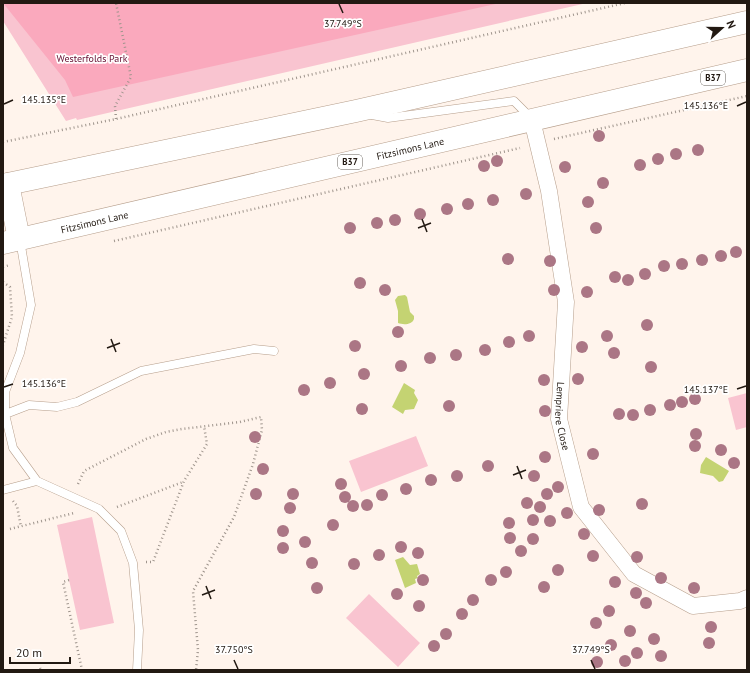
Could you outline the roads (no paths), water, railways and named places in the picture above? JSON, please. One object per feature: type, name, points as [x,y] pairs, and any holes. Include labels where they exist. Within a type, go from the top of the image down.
[{"type":"main road","points":[[11,241],[5,185],[356,111],[747,22]]},
{"type":"main road","name":"Fitzsimons Lane","points":[[11,241],[747,70]]},
{"type":"street","name":"Lempriere Close","points":[[532,120],[549,191],[566,302],[559,419],[581,507],[634,574],[692,606],[740,601],[747,598]]},
{"type":"lane","points":[[356,111],[388,118],[514,100],[532,120]]},
{"type":"lane","points":[[11,241],[24,262],[31,305],[20,353],[5,392],[4,414],[13,448],[37,482],[99,509],[121,530],[133,562],[139,630],[137,670]]},
{"type":"lane","points":[[4,414],[28,406],[57,407],[77,402],[141,371],[254,349],[274,351]]},
{"type":"lane","points":[[3,490],[37,482]]},
{"type":"park label","name":"Westerfolds Park","points":[[92,58]]}]
